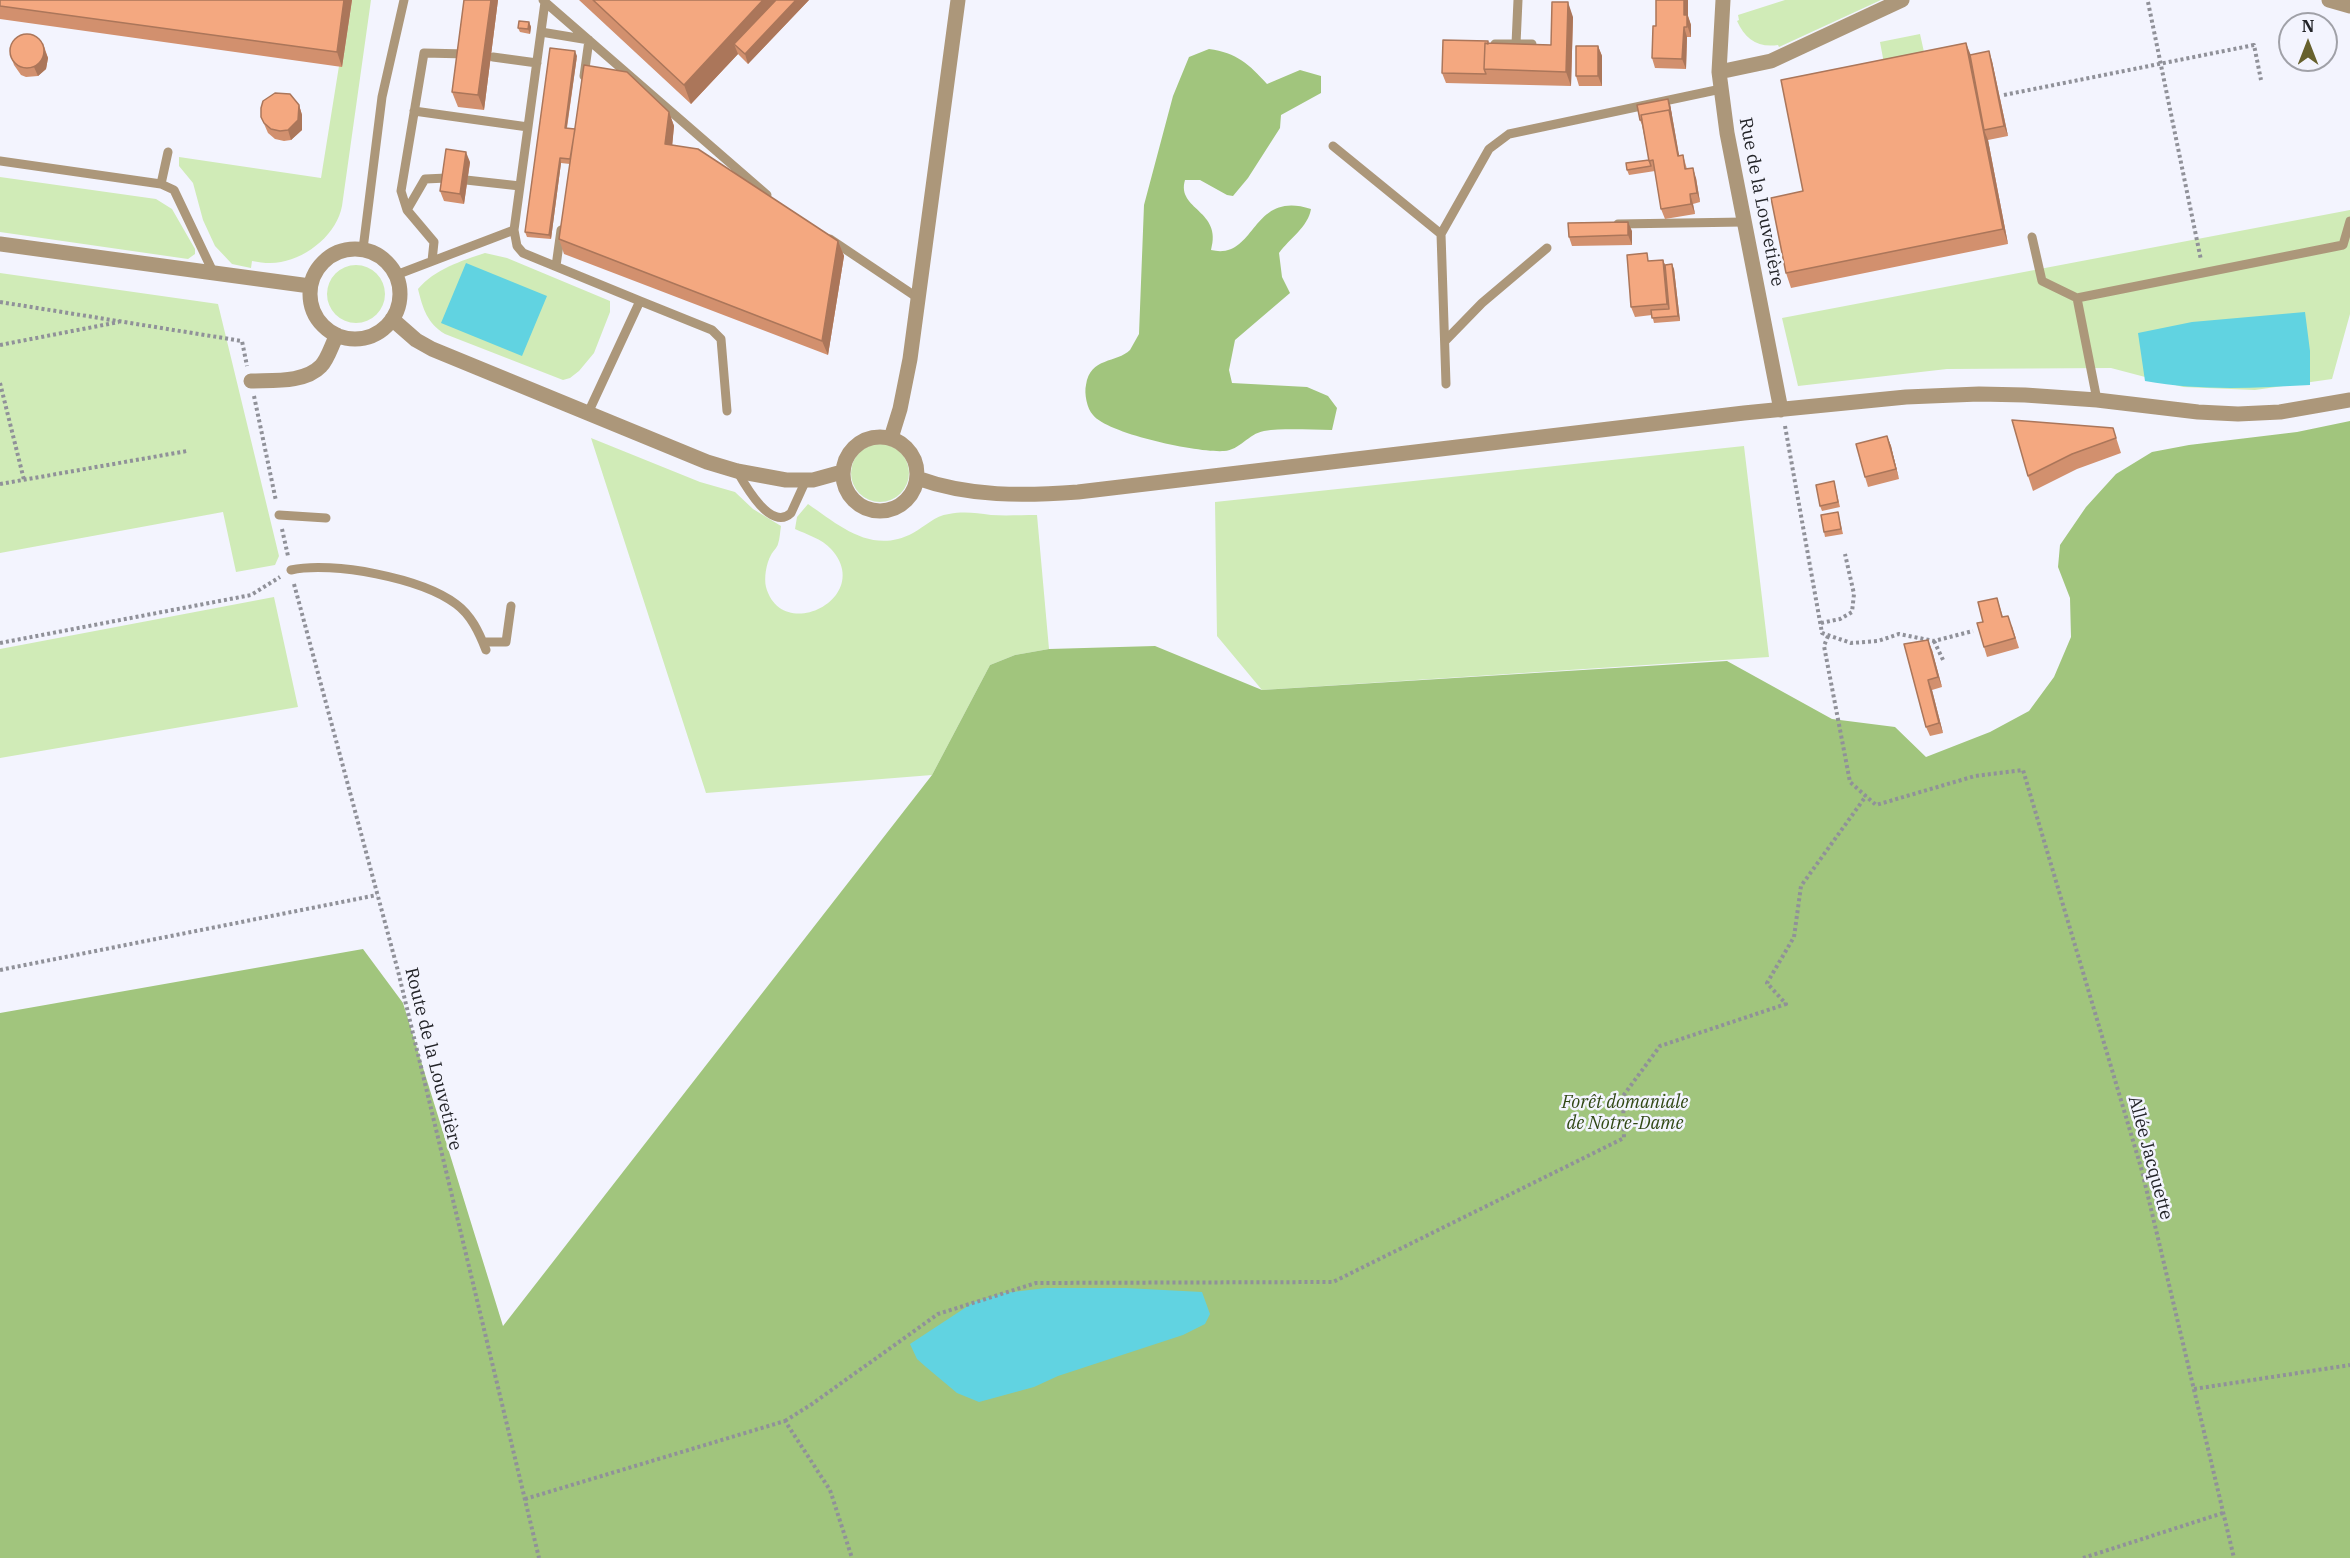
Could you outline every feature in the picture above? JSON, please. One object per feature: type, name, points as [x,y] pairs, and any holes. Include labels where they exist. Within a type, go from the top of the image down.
[{"type":"street","points":[[891,438],[902,399],[918,298],[958,0]]},
{"type":"street","name":"Rue de la Louvetière","points":[[1723,0],[1719,72],[1727,133],[1781,410]]},
{"type":"street","points":[[1719,72],[1771,61],[1902,0]]},
{"type":"street","points":[[2329,0],[2350,6]]},
{"type":"street","points":[[0,244],[310,286]]},
{"type":"street","points":[[363,249],[376,254],[388,263],[396,275],[400,290],[399,305],[392,319],[382,330],[368,337],[352,339],[337,335],[328,330],[314,314],[310,286],[320,265],[339,252],[363,249]]},
{"type":"street","points":[[392,319],[416,340],[432,349],[707,462],[768,478],[806,480],[842,472]]},
{"type":"street","points":[[251,381],[286,380],[307,375],[322,366],[337,335]]},
{"type":"street","points":[[917,478],[939,486],[994,494],[1077,492],[1781,410],[1951,395],[2025,395],[2238,414],[2280,412],[2350,400]]},
{"type":"street","points":[[880,436],[891,438],[908,449],[914,458],[917,478],[914,490],[906,500],[896,508],[877,511],[859,505],[850,496],[844,485],[842,472],[844,461],[858,443],[868,438],[880,436]]},
{"type":"lane","points":[[363,249],[382,97],[404,0]]},
{"type":"lane","points":[[1516,44],[1518,0]]},
{"type":"lane","points":[[544,1],[514,230],[516,246],[523,253],[712,330],[721,339],[727,411]]},
{"type":"lane","points":[[544,1],[761,192],[780,204]]},
{"type":"lane","points":[[541,32],[590,40]]},
{"type":"lane","points":[[582,87],[590,40]]},
{"type":"lane","points":[[1495,44],[1532,44]]},
{"type":"lane","points":[[432,261],[434,242],[406,210],[401,191],[423,53],[467,54]]},
{"type":"lane","points":[[493,57],[537,63]]},
{"type":"lane","points":[[1446,384],[1441,234],[1489,149],[1509,134],[1721,88]]},
{"type":"lane","points":[[414,111],[528,127]]},
{"type":"lane","points":[[1333,146],[1441,234]]},
{"type":"lane","points":[[161,184],[168,152]]},
{"type":"lane","points":[[0,161],[161,184],[174,190],[214,274]]},
{"type":"lane","points":[[406,210],[425,179],[447,178]]},
{"type":"lane","points":[[466,180],[520,186]]},
{"type":"lane","points":[[556,266],[562,220]]},
{"type":"lane","points":[[2032,237],[2042,281],[2077,298],[2343,245],[2350,221]]},
{"type":"lane","points":[[1607,224],[1744,222]]},
{"type":"lane","points":[[396,275],[514,230]]},
{"type":"lane","points":[[826,236],[918,298]]},
{"type":"lane","points":[[1445,341],[1482,303],[1547,248]]},
{"type":"lane","points":[[2077,298],[2097,400]]},
{"type":"lane","points":[[588,413],[640,301]]},
{"type":"lane","points":[[737,471],[757,503],[769,513],[781,517],[788,517],[791,513],[806,480]]},
{"type":"lane","points":[[279,515],[326,518]]},
{"type":"lane","points":[[291,570],[308,566],[341,569],[416,584],[440,594],[457,605],[473,622],[485,646],[506,642],[511,606]]},
{"type":"path","points":[[2148,2],[2203,273]]},
{"type":"path","points":[[2004,95],[2254,45],[2261,80]]},
{"type":"path","points":[[0,302],[122,322]]},
{"type":"path","points":[[0,345],[122,322]]},
{"type":"path","name":"Route de la Louvetière","points":[[122,322],[242,341],[291,570],[401,983],[539,1558]]},
{"type":"path","points":[[0,382],[24,480]]},
{"type":"path","points":[[1781,410],[1822,633],[1851,643],[1878,641],[1899,634],[1934,641],[1972,631]]},
{"type":"path","points":[[0,484],[187,451]]},
{"type":"path","points":[[1821,623],[1840,619],[1852,612],[1854,594],[1845,554]]},
{"type":"path","points":[[0,643],[251,595],[291,570]]},
{"type":"path","points":[[525,1499],[785,1421],[938,1314],[1036,1283],[1333,1282],[1624,1138],[1623,1096],[1660,1046],[1786,1004],[1767,983],[1794,936],[1802,886],[1866,796],[1850,782],[1824,646],[1828,636]]},
{"type":"path","points":[[1934,641],[1944,662]]},
{"type":"path","name":"Allée Jacquette","points":[[1866,796],[1876,805],[1975,776],[2023,770],[2142,1171],[2234,1558]]},
{"type":"path","points":[[0,970],[377,895]]},
{"type":"path","points":[[2194,1389],[2350,1365]]},
{"type":"path","points":[[785,1421],[830,1490],[852,1558]]},
{"type":"path","points":[[2083,1558],[2223,1513]]},
{"type":"green space","points":[[352,0],[371,0],[339,216],[328,234],[302,255],[278,263],[252,261],[251,268],[232,264],[215,246],[203,220],[193,183],[179,166],[179,157],[321,178]]},
{"type":"green space","points":[[1785,0],[1881,0],[1779,47],[1753,41],[1744,33],[1737,21],[1739,20],[1738,15]]},
{"type":"green space","points":[[1920,34],[1926,61],[1885,69],[1880,42]]},
{"type":"green space","points":[[1209,49],[1227,53],[1242,60],[1267,84],[1300,70],[1321,76],[1321,93],[1281,115],[1280,128],[1248,178],[1233,196],[1200,180],[1185,180],[1184,190],[1192,205],[1211,226],[1213,237],[1211,250],[1226,251],[1237,245],[1265,216],[1276,209],[1291,205],[1311,209],[1302,227],[1279,253],[1282,277],[1290,293],[1235,340],[1229,370],[1232,383],[1307,387],[1328,396],[1337,408],[1332,430],[1264,431],[1253,435],[1235,448],[1224,451],[1195,449],[1155,441],[1116,429],[1093,415],[1085,392],[1093,370],[1098,365],[1125,354],[1130,350],[1139,334],[1144,205],[1173,96],[1189,57]]},
{"type":"green space","points":[[0,177],[156,199],[172,209],[195,249],[195,254],[188,259],[0,232]]},
{"type":"green space","points":[[2350,210],[2350,314],[2332,379],[2255,390],[2183,387],[2111,368],[1947,369],[1798,386],[1782,318]]},
{"type":"green space","points":[[485,253],[507,258],[610,301],[610,312],[594,353],[570,378],[563,380],[445,334],[430,320],[418,289],[440,271]]},
{"type":"green space","points":[[356,265],[367,267],[380,278],[385,294],[383,305],[372,318],[356,323],[345,321],[332,310],[327,294],[329,283],[340,270]]},
{"type":"green space","points":[[0,273],[218,304],[279,556],[275,565],[236,572],[223,512],[0,553]]},
{"type":"green space","name":"Forêt domaniale de Notre-Dame","points":[[2350,421],[2350,1558],[0,1558],[0,1013],[363,949],[403,1003],[503,1326],[932,775],[990,665],[1015,655],[1049,649],[1155,646],[1262,690],[1727,661],[1832,719],[1895,727],[1926,757],[1990,732],[2029,711],[2054,677],[2071,637],[2070,598],[2058,567],[2060,545],[2086,507],[2116,474],[2152,452],[2189,445],[2297,432]]},
{"type":"green space","points":[[591,438],[700,482],[735,492],[753,509],[781,526],[779,540],[767,567],[765,583],[775,604],[789,612],[805,613],[821,608],[834,597],[842,583],[841,567],[831,549],[819,540],[795,529],[797,517],[808,504],[844,529],[870,539],[884,541],[913,533],[934,519],[949,514],[965,512],[1037,515],[1049,649],[1015,655],[990,665],[932,775],[706,793]]},
{"type":"green space","points":[[874,444],[886,444],[901,452],[909,467],[909,479],[901,494],[886,502],[874,502],[859,494],[851,479],[851,467],[859,452]]},
{"type":"green space","points":[[1744,446],[1769,657],[1262,690],[1217,636],[1215,502]]},
{"type":"green space","points":[[274,597],[298,707],[0,758],[0,649]]},
{"type":"water","points":[[466,263],[547,296],[522,356],[441,323]]},
{"type":"water","points":[[2305,312],[2310,351],[2310,385],[2248,388],[2186,386],[2145,381],[2138,333],[2192,322]]},
{"type":"water","points":[[1046,1288],[1126,1288],[1202,1292],[1210,1314],[1205,1324],[1183,1335],[1058,1376],[1034,1387],[979,1402],[957,1393],[917,1359],[910,1344],[974,1302],[1004,1293]]},
{"type":"building","points":[[0,0],[344,0],[337,52],[0,6]]},
{"type":"building","points":[[464,0],[491,0],[478,95],[452,92]]},
{"type":"building","points":[[593,0],[763,0],[684,85]]},
{"type":"building","points":[[776,0],[796,0],[745,54],[734,44]]},
{"type":"building","points":[[1656,0],[1684,0],[1687,27],[1684,27],[1682,59],[1652,58]]},
{"type":"building","points":[[1552,2],[1568,2],[1566,72],[1484,69],[1485,43],[1551,45]]},
{"type":"building","points":[[519,21],[529,22],[528,29],[518,28]]},
{"type":"building","points":[[27,34],[39,39],[44,51],[39,63],[27,68],[15,63],[10,51],[15,39]]},
{"type":"building","points":[[1443,40],[1488,41],[1488,44],[1485,43],[1484,69],[1486,74],[1442,73]]},
{"type":"building","points":[[1966,43],[2003,229],[1786,273],[1771,198],[1803,191],[1781,80]]},
{"type":"building","points":[[1576,46],[1598,46],[1598,76],[1576,76]]},
{"type":"building","points":[[550,48],[575,51],[565,128],[575,129],[570,159],[560,158],[549,235],[525,232]]},
{"type":"building","points":[[1989,51],[2004,126],[1984,130],[1970,55]]},
{"type":"building","points":[[584,65],[627,72],[669,112],[665,144],[698,149],[838,241],[822,341],[559,239]]},
{"type":"building","points":[[275,93],[290,94],[299,105],[298,120],[288,130],[271,129],[261,117],[263,101]]},
{"type":"building","points":[[1668,99],[1671,115],[1669,110],[1641,115],[1642,120],[1640,120],[1637,105]]},
{"type":"building","points":[[1669,110],[1678,156],[1683,155],[1685,169],[1693,168],[1697,193],[1690,194],[1691,204],[1661,209],[1653,160],[1649,161],[1641,115]]},
{"type":"building","points":[[446,149],[466,152],[460,194],[440,191]]},
{"type":"building","points":[[1649,160],[1651,166],[1627,170],[1626,163]]},
{"type":"building","points":[[1628,222],[1628,235],[1569,237],[1568,223]]},
{"type":"building","points":[[1647,253],[1648,261],[1663,260],[1667,304],[1631,307],[1627,255]]},
{"type":"building","points":[[1672,264],[1678,316],[1652,318],[1651,310],[1669,309],[1665,265]]},
{"type":"building","points":[[2012,420],[2113,428],[2116,438],[2072,454],[2028,476]]},
{"type":"building","points":[[1887,436],[1896,469],[1865,477],[1856,444]]},
{"type":"building","points":[[1834,481],[1838,502],[1820,506],[1816,485]]},
{"type":"building","points":[[1838,512],[1841,529],[1824,532],[1821,515]]},
{"type":"building","points":[[1997,598],[2002,617],[2008,616],[2015,638],[1984,647],[1977,623],[1983,622],[1978,602]]},
{"type":"building","points":[[1928,640],[1938,677],[1928,680],[1939,723],[1926,727],[1904,644]]}]
